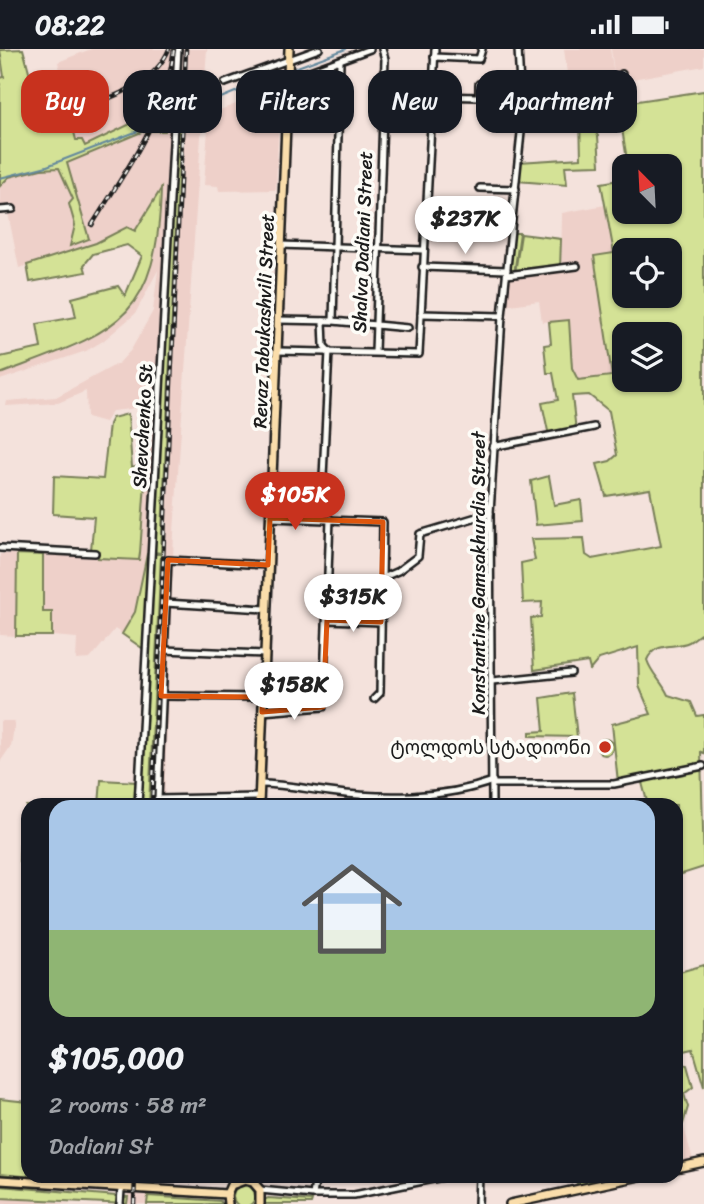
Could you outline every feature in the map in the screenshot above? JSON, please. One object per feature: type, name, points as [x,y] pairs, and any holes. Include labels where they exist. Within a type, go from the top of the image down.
[{"type":"main road","name":"Revaz Tabukashvili Street","points":[[288,70],[289,49]]},
{"type":"main road","name":"Revaz Tabukashvili Street","points":[[259,798],[286,133]]},
{"type":"main road","points":[[683,1166],[704,1162]]},
{"type":"main road","points":[[0,1180],[21,1182]]},
{"type":"main road","points":[[40,1183],[227,1194]]},
{"type":"main road","points":[[228,1204],[227,1194],[234,1183]]},
{"type":"main road","points":[[254,1183],[260,1189],[260,1204]]},
{"type":"main road","points":[[510,1204],[608,1183]]},
{"type":"street","name":"Shevchenko St","points":[[138,798],[178,49]]},
{"type":"street","points":[[225,83],[319,49]]},
{"type":"street","points":[[314,70],[370,49]]},
{"type":"street","name":"Shalva Dadiani Street","points":[[375,352],[385,59],[382,49]]},
{"type":"street","points":[[434,70],[435,49]]},
{"type":"street","points":[[435,57],[478,59],[482,49]]},
{"type":"street","name":"Konstantine Gamsakhurdia Street","points":[[518,49],[519,70]]},
{"type":"street","points":[[333,321],[340,61]]},
{"type":"street","points":[[277,351],[419,354],[430,133]]},
{"type":"street","name":"Konstantine Gamsakhurdia Street","points":[[492,798],[492,447],[502,316],[521,133]]},
{"type":"street","points":[[480,188],[516,189]]},
{"type":"street","points":[[0,210],[13,209]]},
{"type":"street","points":[[281,245],[423,250]]},
{"type":"street","points":[[422,267],[507,273],[577,266]]},
{"type":"street","points":[[421,314],[502,316]]},
{"type":"street","points":[[278,320],[333,321],[408,328]]},
{"type":"street","points":[[321,519],[328,351],[324,346],[323,321]]},
{"type":"street","points":[[492,447],[594,427]]},
{"type":"street","points":[[382,578],[398,571],[418,556],[420,534],[490,513]]},
{"type":"street","points":[[270,518],[383,522],[380,693],[374,699]]},
{"type":"street","points":[[262,712],[323,707],[330,519]]},
{"type":"street","points":[[0,548],[95,553]]},
{"type":"street","points":[[157,798],[168,560],[268,565]]},
{"type":"street","points":[[165,603],[267,609]]},
{"type":"street","points":[[327,620],[381,622]]},
{"type":"street","points":[[163,650],[265,654]]},
{"type":"street","points":[[492,681],[571,673]]},
{"type":"street","points":[[161,696],[263,697]]},
{"type":"street","points":[[260,784],[296,785],[329,792],[375,795],[435,794],[493,783],[614,784],[703,766]]},
{"type":"street","points":[[120,1204],[121,1183]]},
{"type":"street","points":[[313,1195],[315,1183]]},
{"type":"street","points":[[260,1189],[313,1195],[375,1192],[416,1183]]},
{"type":"street","points":[[478,1204],[479,1183]]},
{"type":"highlighted area","points":[[270,518],[383,522],[381,622],[327,620],[323,707],[262,712],[263,697],[161,696],[168,560],[268,565]]},
{"type":"shaded area","points":[[91,49],[180,49],[180,70],[123,70],[123,128],[85,146],[82,140],[76,140],[74,133],[109,133],[109,70],[60,70],[58,62]]},
{"type":"shaded area","points":[[183,49],[207,49],[206,70],[182,70]]},
{"type":"shaded area","points":[[564,49],[610,49],[613,70],[567,70]]},
{"type":"shaded area","points":[[611,49],[704,49],[704,66],[637,78],[637,70],[614,70]]},
{"type":"shaded area","points":[[236,104],[236,133],[278,133],[276,190],[219,191],[218,186],[204,185],[208,133],[222,133],[222,109]]},
{"type":"shaded area","points":[[143,133],[176,133],[155,552],[161,552],[179,133],[201,133],[174,532],[164,798],[149,798],[161,555],[147,554],[135,612],[122,634],[115,629],[90,659],[76,660],[77,638],[52,636],[52,613],[43,612],[43,555],[139,560],[150,400],[130,409],[112,411],[105,422],[87,417],[86,391],[58,403],[6,406],[7,401],[56,397],[119,363],[131,350],[153,311],[158,270],[135,314],[103,341],[86,351],[0,380],[0,374],[76,346],[125,315],[161,191],[135,232],[127,227],[96,243],[19,268],[8,213],[0,214],[0,186],[9,177],[41,169],[59,168],[73,199],[69,204],[75,225],[70,245],[88,239],[67,163]]},
{"type":"shaded area","points":[[605,205],[612,253],[594,257],[612,376],[578,380],[572,368],[569,320],[542,322],[539,301],[503,306],[507,275],[561,268],[562,213]]},
{"type":"shaded area","points":[[0,554],[17,554],[16,636],[0,635]]},
{"type":"shaded area","points":[[0,721],[15,721],[11,746],[0,762]]},
{"type":"shaded area","points":[[683,1124],[694,1164],[683,1166]]},
{"type":"shaded area","points":[[128,1183],[148,1183],[147,1204],[127,1204]]},
{"type":"shaded area","points":[[0,1198],[74,1204],[0,1204]]},
{"type":"green space","points":[[23,49],[29,70],[21,70],[21,133],[74,133],[76,140],[82,140],[85,146],[123,128],[123,133],[139,133],[67,163],[89,239],[70,246],[75,225],[69,204],[73,199],[59,168],[41,169],[9,177],[0,186],[0,78],[4,77],[0,50]]},
{"type":"green space","points":[[704,91],[704,632],[689,642],[655,650],[647,660],[668,695],[691,702],[697,716],[704,715],[704,753],[701,752],[704,867],[683,874],[683,798],[646,798],[641,779],[618,783],[612,724],[651,714],[639,686],[638,647],[599,659],[590,670],[588,662],[534,670],[531,618],[541,617],[542,602],[523,603],[521,563],[535,560],[531,539],[584,538],[586,555],[592,559],[661,546],[650,489],[606,496],[597,464],[610,461],[617,455],[609,411],[589,395],[572,396],[576,431],[549,436],[542,403],[558,400],[553,373],[547,373],[544,345],[551,344],[549,322],[569,320],[572,368],[578,380],[612,376],[594,256],[612,253],[612,308],[682,308],[682,238],[612,238],[612,242],[601,183],[612,181],[612,224],[682,224],[682,154],[626,154],[623,133],[637,133],[637,101]]},
{"type":"green space","points":[[176,133],[180,133],[161,553],[154,552]]},
{"type":"green space","points":[[580,133],[596,133],[600,165],[565,166],[567,185],[517,181],[519,162],[581,158]]},
{"type":"green space","points":[[161,189],[158,234],[150,269],[138,296],[121,316],[100,332],[72,346],[0,374],[0,357],[41,348],[37,324],[76,317],[72,298],[118,286],[125,296],[142,256],[127,245],[93,254],[84,265],[86,272],[30,282],[27,265],[96,243],[127,227],[135,231]]},
{"type":"green space","points":[[511,233],[520,233],[514,274],[507,275]]},
{"type":"green space","points":[[521,234],[561,239],[560,268],[515,273]]},
{"type":"green space","points":[[128,414],[132,467],[146,468],[139,560],[98,558],[99,551],[91,550],[94,517],[53,514],[54,476],[103,479],[109,424],[112,418]]},
{"type":"green space","points":[[549,476],[554,505],[581,500],[583,521],[536,525],[531,481]]},
{"type":"green space","points":[[17,554],[43,555],[43,612],[52,612],[52,636],[16,636]]},
{"type":"green space","points":[[147,554],[161,554],[149,798],[139,798],[149,653],[122,634],[135,612]]},
{"type":"green space","points":[[572,693],[577,737],[530,736],[530,732],[544,731],[541,698]]},
{"type":"green space","name":"ტოლდოს სტადიონი","points":[[605,739],[611,741],[611,753],[605,755],[599,753],[597,747],[599,741]]},
{"type":"green space","points":[[101,780],[137,782],[136,798],[100,798]]},
{"type":"green space","points":[[21,824],[21,861],[19,861]]},
{"type":"green space","points":[[704,965],[704,1087],[693,1049],[683,1051],[683,971]]},
{"type":"green space","points":[[683,1064],[687,1065],[693,1087],[684,1094],[688,1107],[683,1124]]},
{"type":"green space","points":[[0,1099],[21,1101],[21,1176],[0,1174]]},
{"type":"green space","points":[[577,1183],[608,1183],[581,1189]]},
{"type":"green space","points":[[244,1185],[252,1188],[252,1204],[236,1204],[233,1196],[236,1188]]},
{"type":"green space","points":[[0,1186],[128,1197],[127,1204],[0,1198]]},
{"type":"green space","points":[[148,1196],[220,1201],[222,1204],[147,1204]]},
{"type":"green space","points":[[264,1200],[312,1201],[311,1204],[264,1204]]},
{"type":"waterway","points":[[292,69],[346,49]]},
{"type":"waterway","points":[[222,98],[236,92]]},
{"type":"waterway","points":[[0,178],[47,166],[133,133]]},
{"type":"railway","points":[[109,98],[140,83],[162,62],[169,49]]},
{"type":"railway","points":[[92,225],[154,120],[169,75],[174,49]]},
{"type":"railway","points":[[152,798],[186,49]]},
{"type":"railway","points":[[134,1204],[135,1183]]},
{"type":"place","name":"ტოლდოს სტადიონი","points":[[605,747]]}]
